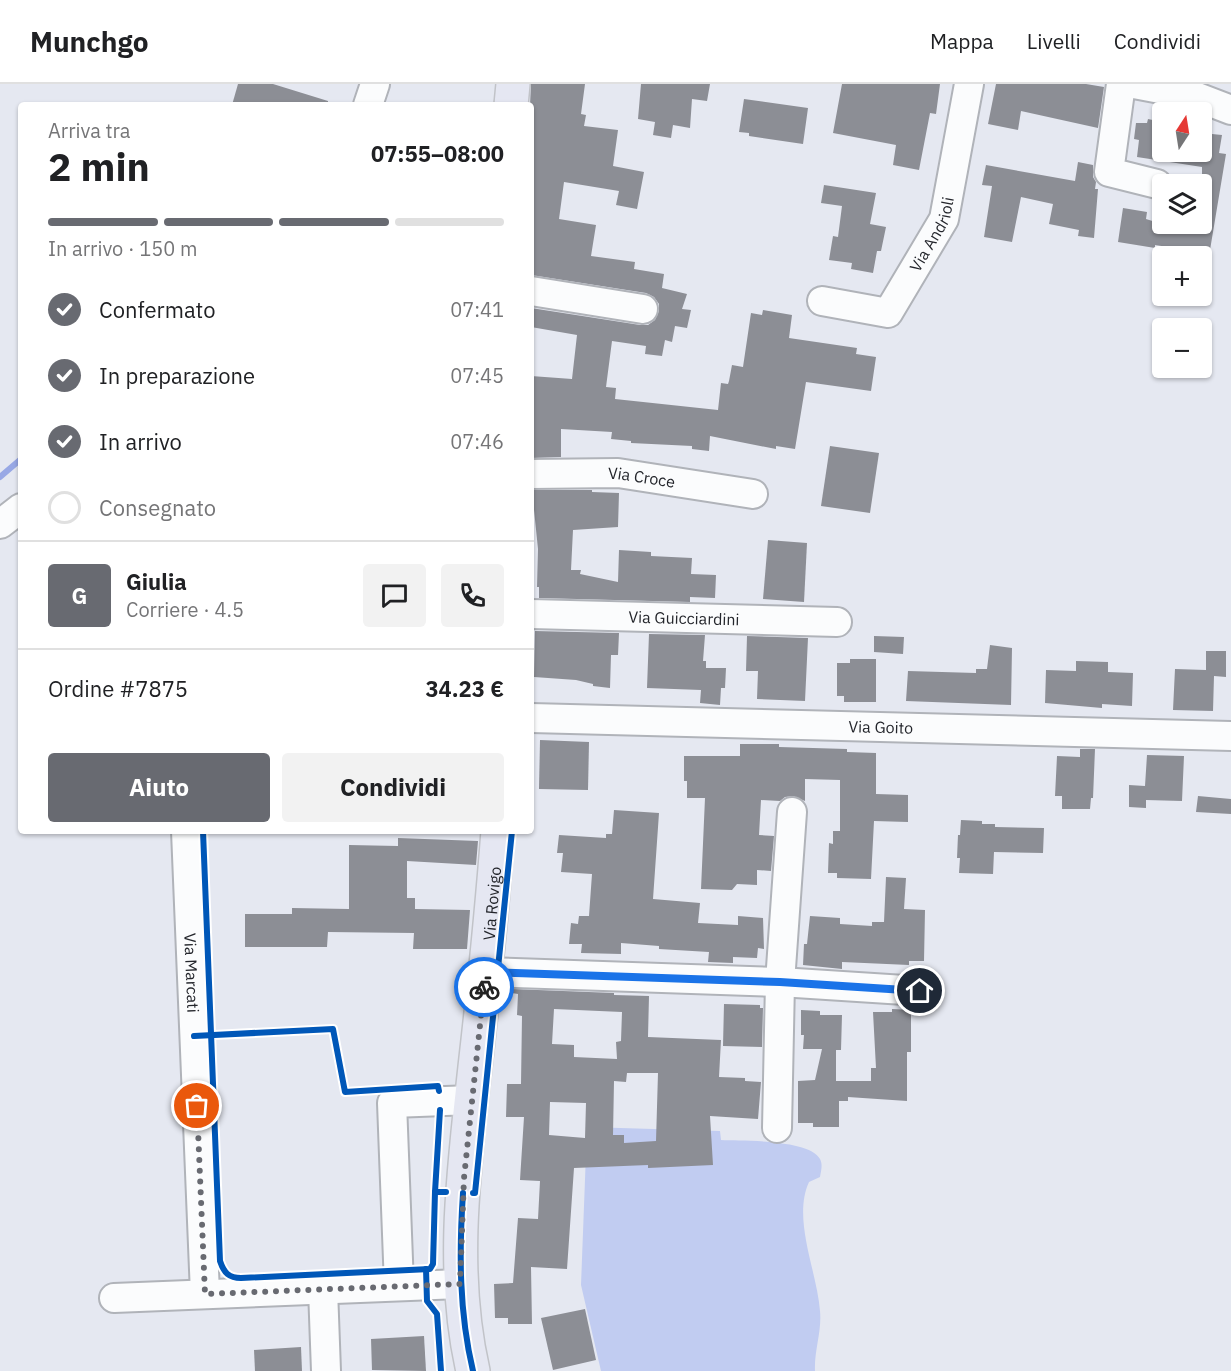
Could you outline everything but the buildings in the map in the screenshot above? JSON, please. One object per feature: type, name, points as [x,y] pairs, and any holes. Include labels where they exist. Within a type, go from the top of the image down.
[{"type":"main road","points":[[511,102],[513,84]]},
{"type":"main road","name":"Via Rovigo","points":[[473,1371],[464,1325],[460,1284],[462,1208],[498,834]]},
{"type":"street","points":[[369,102],[375,84]]},
{"type":"street","name":"Via Andrioli","points":[[822,301],[888,312],[944,219],[969,84]]},
{"type":"street","points":[[1121,84],[1109,172],[1152,183]]},
{"type":"street","points":[[1134,84],[1192,95],[1231,110]]},
{"type":"street","points":[[534,291],[643,309]]},
{"type":"street","name":"Via Croce","points":[[534,474],[618,473],[753,494]]},
{"type":"street","points":[[0,525],[18,510]]},
{"type":"street","name":"Via Guicciardini","points":[[534,614],[837,622]]},
{"type":"street","name":"Via Goito","points":[[534,718],[1231,736]]},
{"type":"street","points":[[777,1128],[780,982],[792,812]]},
{"type":"street","name":"Via Marcati","points":[[186,834],[205,1294]]},
{"type":"street","points":[[486,972],[780,982],[920,991]]},
{"type":"street","points":[[399,1286],[392,1103],[472,1100]]},
{"type":"street","points":[[114,1298],[460,1284]]},
{"type":"street","points":[[322,1290],[326,1371]]},
{"type":"shaded area","points":[[587,1127],[720,1131],[721,1140],[790,1144],[814,1152],[822,1166],[820,1177],[809,1182],[804,1197],[803,1212],[804,1229],[820,1311],[815,1371],[601,1371],[581,1285]]},
{"type":"waterway","points":[[0,477],[18,462]]},
{"type":"cycle path","points":[[203,834],[220,1261],[223,1269],[230,1276],[241,1278],[430,1269],[433,1264],[435,1192]]},
{"type":"cycle path","points":[[473,1193],[475,1193],[512,834]]},
{"type":"cycle path","points":[[194,1036],[333,1029],[345,1092],[438,1086],[439,1091]]},
{"type":"cycle path","points":[[440,1110],[435,1192],[446,1192]]},
{"type":"cycle path","points":[[463,1193],[461,1282],[465,1327],[473,1371]]},
{"type":"cycle path","points":[[426,1269],[427,1301],[437,1314],[441,1371]]},
{"type":"way so far","points":[[197,1106],[205,1294],[460,1284],[464,1178],[484,987]]},
{"type":"route","points":[[484,987],[486,972],[780,982],[920,991]]}]
